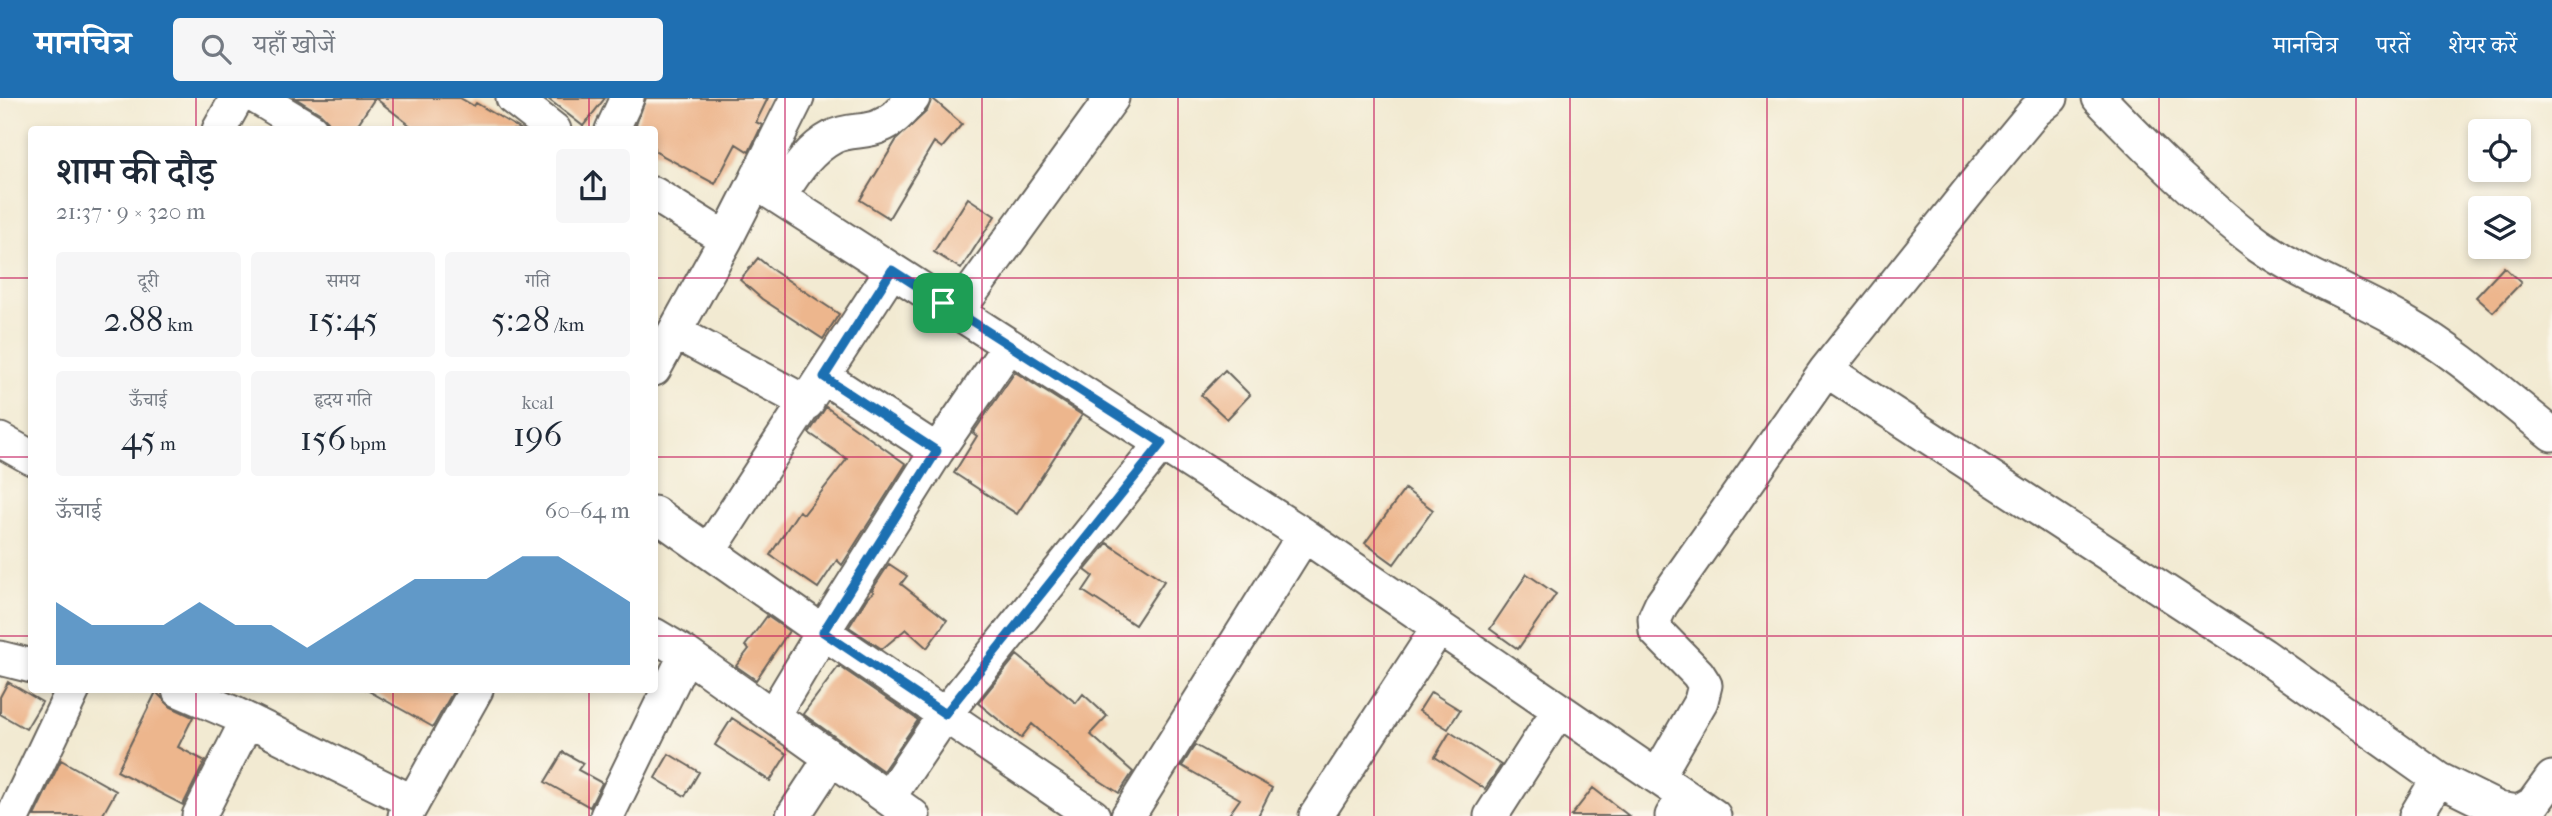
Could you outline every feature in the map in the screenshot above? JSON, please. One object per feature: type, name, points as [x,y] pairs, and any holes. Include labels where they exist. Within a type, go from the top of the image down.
[{"type":"street","points":[[221,126],[237,98]]},
{"type":"street","points":[[258,98],[304,126]]},
{"type":"street","points":[[614,126],[627,98]]},
{"type":"street","points":[[767,189],[797,98]]},
{"type":"street","points":[[658,362],[726,239],[767,189],[803,162],[817,146],[835,135],[879,127],[894,118],[913,98]]},
{"type":"street","points":[[957,312],[1112,98]]},
{"type":"street","points":[[1657,777],[1701,701],[1705,685],[1698,674],[1656,631],[1655,618],[1661,605],[1826,370],[2035,111],[2051,98]]},
{"type":"street","points":[[2099,98],[2148,149],[2259,244],[2307,275],[2425,335],[2552,433]]},
{"type":"street","points":[[767,189],[1304,535],[1657,777],[1679,806],[1714,816]]},
{"type":"street","points":[[658,196],[726,239]]},
{"type":"street","points":[[709,551],[892,270]]},
{"type":"street","points":[[675,332],[815,390],[937,451]]},
{"type":"street","points":[[773,715],[937,451],[1009,346]]},
{"type":"street","points":[[1826,370],[2263,654],[2438,779],[2499,810],[2519,812],[2533,804],[2552,778]]},
{"type":"street","points":[[0,440],[28,456]]},
{"type":"street","points":[[658,637],[686,654],[900,807],[945,714],[1162,443]]},
{"type":"street","points":[[658,516],[1093,816]]},
{"type":"street","points":[[1128,816],[1304,535]]},
{"type":"street","points":[[1316,816],[1439,627]]},
{"type":"street","points":[[607,816],[686,654]]},
{"type":"street","points":[[0,658],[28,665]]},
{"type":"street","points":[[13,816],[72,693]]},
{"type":"street","points":[[190,693],[243,708],[409,809],[474,693]]},
{"type":"street","points":[[199,816],[243,708]]},
{"type":"street","points":[[1491,816],[1559,710]]},
{"type":"street","points":[[793,816],[831,758]]},
{"type":"street","points":[[2416,816],[2438,779]]},
{"type":"building","points":[[295,98],[375,98],[357,126],[329,126],[321,114]]},
{"type":"building","points":[[375,98],[460,98],[474,106],[476,103],[515,126],[411,126]]},
{"type":"building","points":[[547,98],[605,98],[583,126]]},
{"type":"building","points":[[646,98],[768,98],[756,122],[762,125],[749,152],[736,144],[715,184],[658,153],[658,126],[636,126]]},
{"type":"building","points":[[932,98],[962,124],[942,148],[934,142],[889,218],[860,200],[897,139],[927,111]]},
{"type":"building","points":[[968,198],[995,216],[961,269],[934,252]]},
{"type":"building","points":[[758,258],[839,314],[823,339],[762,299],[740,280]]},
{"type":"building","points":[[2504,267],[2521,283],[2493,312],[2476,297]]},
{"type":"building","points":[[1225,370],[1250,395],[1227,419],[1201,395]]},
{"type":"building","points":[[1015,372],[1082,415],[1017,514],[954,473],[977,436],[973,433]]},
{"type":"building","points":[[826,407],[906,464],[842,565],[837,560],[818,588],[770,555],[799,511],[804,514],[847,459],[809,433]]},
{"type":"building","points":[[1405,489],[1433,510],[1394,564],[1365,543]]},
{"type":"building","points":[[1107,543],[1164,581],[1135,625],[1083,591],[1093,576],[1085,570]]},
{"type":"building","points":[[889,564],[907,576],[901,584],[947,620],[927,648],[906,629],[882,649],[849,627],[867,598],[874,592],[872,590]]},
{"type":"building","points":[[1527,574],[1556,594],[1518,649],[1490,629]]},
{"type":"building","points":[[767,616],[789,631],[756,680],[736,666],[749,649],[745,646]]},
{"type":"building","points":[[1017,655],[1076,703],[1083,694],[1107,716],[1090,734],[1133,772],[1119,793],[1091,775],[1032,724],[1021,738],[978,703]]},
{"type":"building","points":[[839,666],[918,720],[883,771],[803,714]]},
{"type":"building","points":[[8,682],[42,702],[26,729],[0,714],[0,697]]},
{"type":"building","points":[[1431,692],[1460,710],[1448,729],[1419,711]]},
{"type":"building","points":[[156,693],[171,707],[193,717],[178,747],[205,761],[183,805],[117,771]]},
{"type":"building","points":[[372,693],[452,693],[433,727]]},
{"type":"building","points":[[732,718],[787,754],[770,781],[715,745]]},
{"type":"building","points":[[1450,732],[1501,765],[1485,789],[1435,757]]},
{"type":"building","points":[[1195,745],[1272,788],[1258,816],[1228,816],[1240,799],[1182,766]]},
{"type":"building","points":[[563,752],[583,763],[578,770],[602,783],[590,807],[545,782]]},
{"type":"building","points":[[669,754],[699,772],[685,796],[655,778]]},
{"type":"building","points":[[61,760],[116,791],[102,816],[34,816]]},
{"type":"building","points":[[1593,788],[1629,816],[1571,816]]},
{"type":"route","points":[[892,270],[943,303],[1162,443],[945,714],[823,632],[937,451],[824,377],[892,270]]}]
